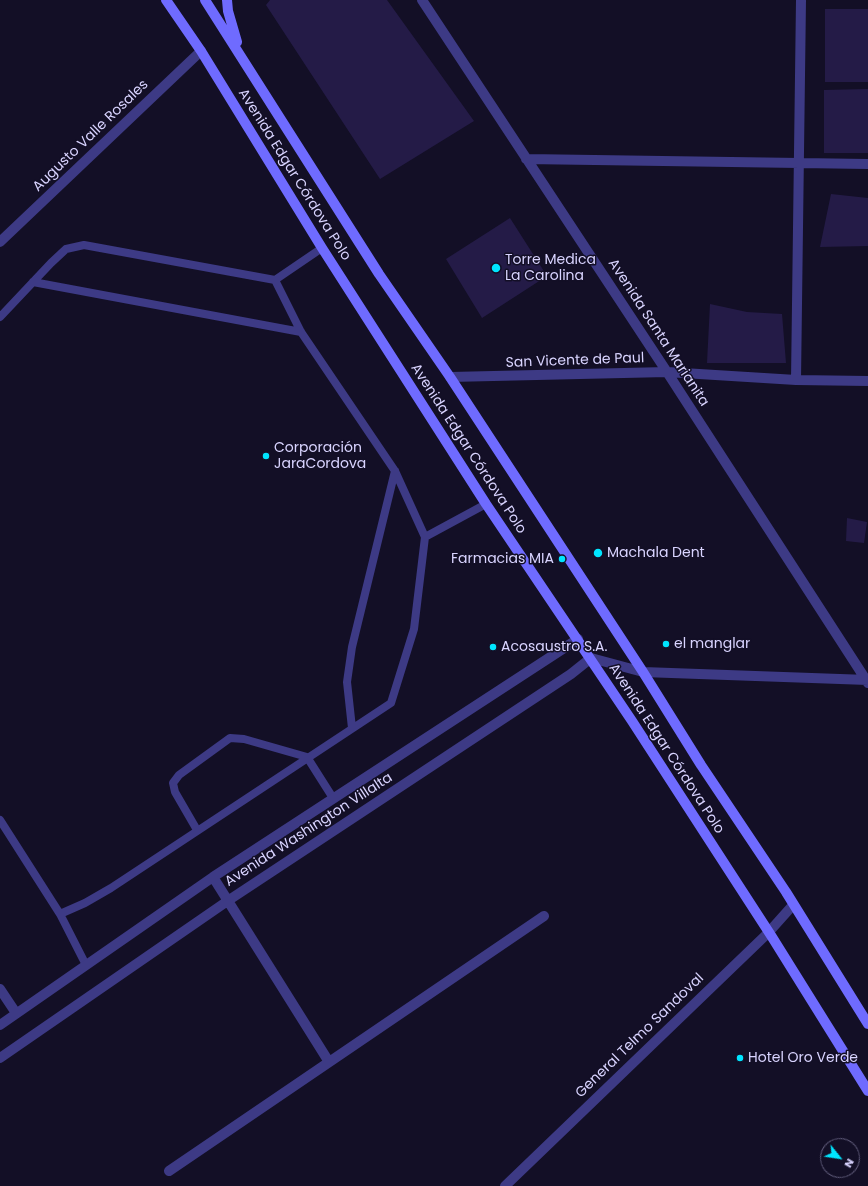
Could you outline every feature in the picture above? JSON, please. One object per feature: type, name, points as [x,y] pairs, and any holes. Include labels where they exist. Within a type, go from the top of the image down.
[{"type":"main road","name":"Avenida Edgar Córdova Polo","points":[[166,0],[201,51],[322,248],[486,504],[591,658],[868,1091]]},
{"type":"main road","name":"Avenida Edgar Córdova Polo","points":[[205,0],[241,54],[378,274],[450,377],[643,672],[701,765],[793,905],[868,1024]]},
{"type":"main road","points":[[227,0],[228,11],[241,54]]},
{"type":"street","name":"Avenida Santa Marianita","points":[[422,0],[667,372],[867,681]]},
{"type":"street","points":[[796,380],[801,0]]},
{"type":"street","name":"Augusto Valle Rosales","points":[[0,242],[201,51]]},
{"type":"street","points":[[526,159],[868,164]]},
{"type":"street","name":"San Vicente de Paul","points":[[450,377],[667,372],[796,380],[868,381]]},
{"type":"street","name":"Avenida Washington Villalta","points":[[0,1024],[213,877],[578,639]]},
{"type":"street","points":[[591,658],[643,672],[867,681]]},
{"type":"street","name":"Avenida Washington Villalta","points":[[0,1058],[228,900],[565,678],[591,658]]},
{"type":"street","points":[[213,877],[329,1062]]},
{"type":"street","name":"General Telmo Sandoval","points":[[505,1186],[768,933],[793,905]]},
{"type":"street","points":[[169,1171],[544,916]]},
{"type":"street","points":[[0,989],[16,1013]]},
{"type":"lane","points":[[0,317],[66,249],[84,245],[275,280],[322,248]]},
{"type":"lane","points":[[60,914],[85,903],[111,888],[307,757],[391,703],[414,628],[425,537],[395,471],[301,332],[275,280]]},
{"type":"lane","points":[[33,282],[301,332]]},
{"type":"lane","points":[[352,728],[347,682],[352,647],[395,471]]},
{"type":"lane","points":[[425,537],[486,504]]},
{"type":"lane","points":[[197,830],[175,792],[173,783],[179,775],[230,738],[244,739],[307,757],[333,798]]},
{"type":"lane","points":[[0,820],[60,914],[86,965]]},
{"type":"building","points":[[270,0],[387,0],[474,121],[380,179],[266,5]]},
{"type":"building","points":[[825,9],[868,9],[868,82],[825,82]]},
{"type":"building","points":[[868,89],[868,153],[824,153],[824,90]]},
{"type":"building","points":[[831,194],[868,198],[868,246],[820,247]]},
{"type":"building","name":"Torre Medica La Carolina","points":[[510,218],[547,276],[482,318],[446,259]]},
{"type":"building","points":[[710,304],[747,312],[782,314],[786,363],[707,363]]},
{"type":"building","points":[[847,518],[867,522],[864,543],[846,541]]},
{"type":"place","name":"Torre Medica La Carolina","points":[[496,268]]},
{"type":"place","name":"Corporación JaraCordova","points":[[266,456]]},
{"type":"place","name":"Machala Dent","points":[[598,553]]},
{"type":"place","name":"Farmacias MIA","points":[[562,559]]},
{"type":"place","name":"el manglar","points":[[666,644]]},
{"type":"place","name":"Acosaustro S.A.","points":[[493,647]]},
{"type":"place","name":"Hotel Oro Verde","points":[[740,1058]]}]
